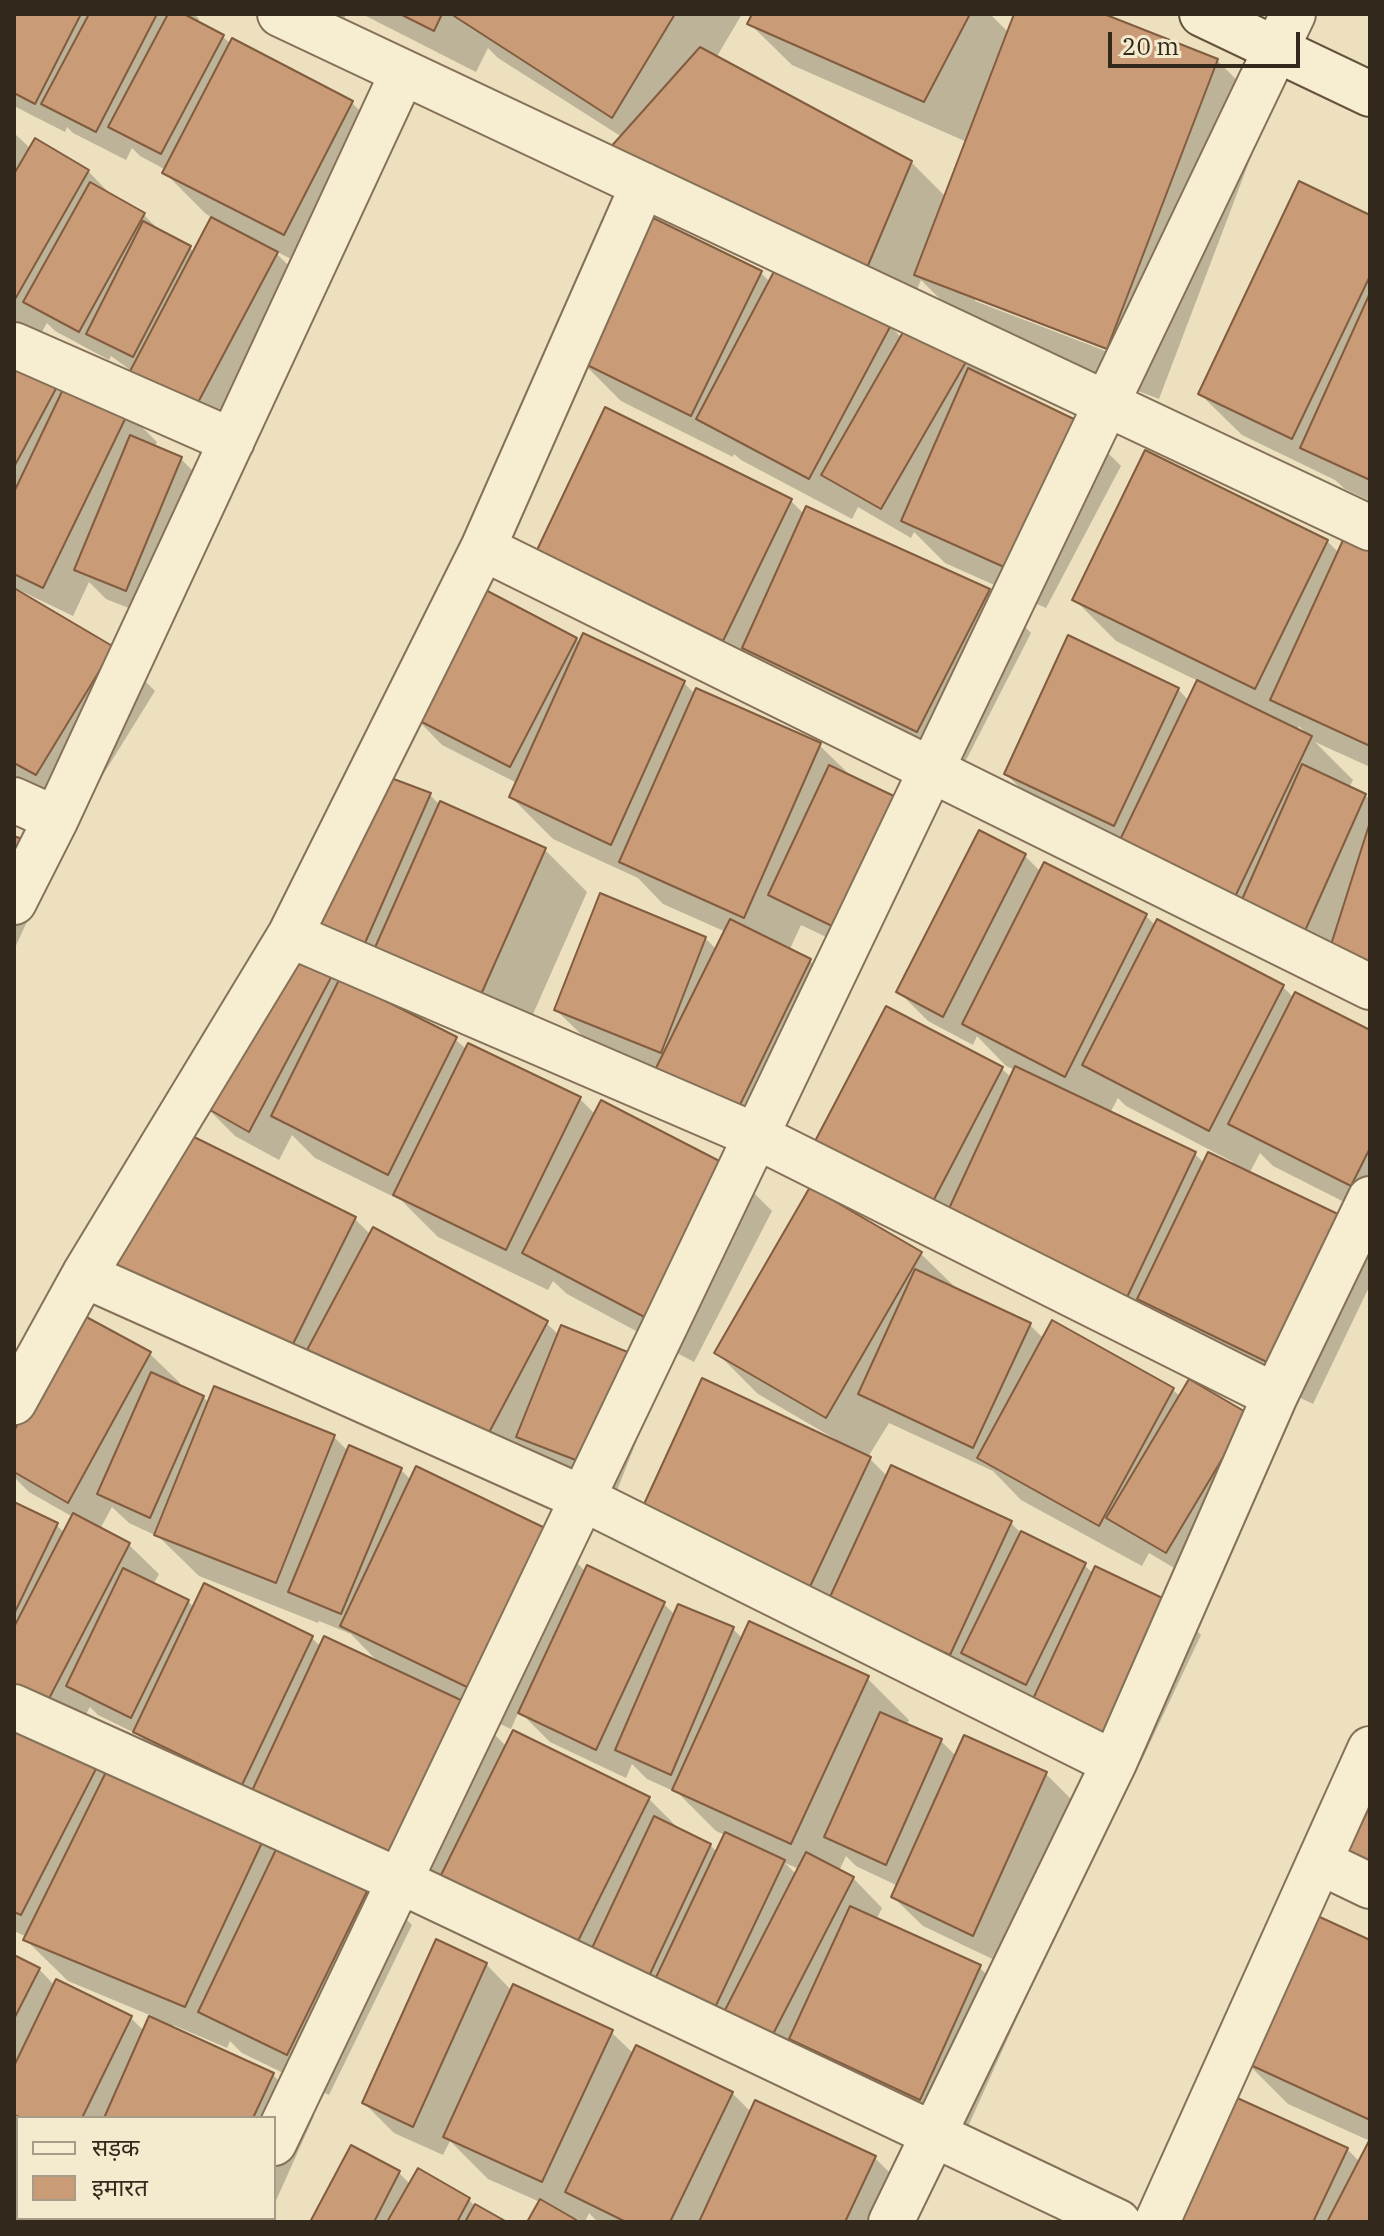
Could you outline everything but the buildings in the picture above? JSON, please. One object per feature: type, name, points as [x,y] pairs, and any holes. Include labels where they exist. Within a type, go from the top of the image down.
[{"type":"street","points":[[280,14],[1370,528]]},
{"type":"street","points":[[1202,14],[1284,31],[1370,94]]},
{"type":"street","points":[[276,2139],[1284,31]]},
{"type":"street","points":[[14,902],[56,819],[403,72]]},
{"type":"street","points":[[14,1402],[84,1275],[290,935],[483,548],[643,185]]},
{"type":"street","points":[[14,345],[232,441]]},
{"type":"street","points":[[483,548],[1370,987]]},
{"type":"street","points":[[14,800],[56,819]]},
{"type":"street","points":[[290,935],[756,1136],[1275,1396]]},
{"type":"street","points":[[891,2222],[1114,1763],[1275,1396],[1370,1199]]},
{"type":"street","points":[[84,1275],[582,1498],[1114,1763]]},
{"type":"street","points":[[14,1707],[400,1881],[1118,2222]]},
{"type":"street","points":[[1157,2222],[1370,1749]]},
{"type":"street","points":[[1320,1862],[1370,1886]]}]
